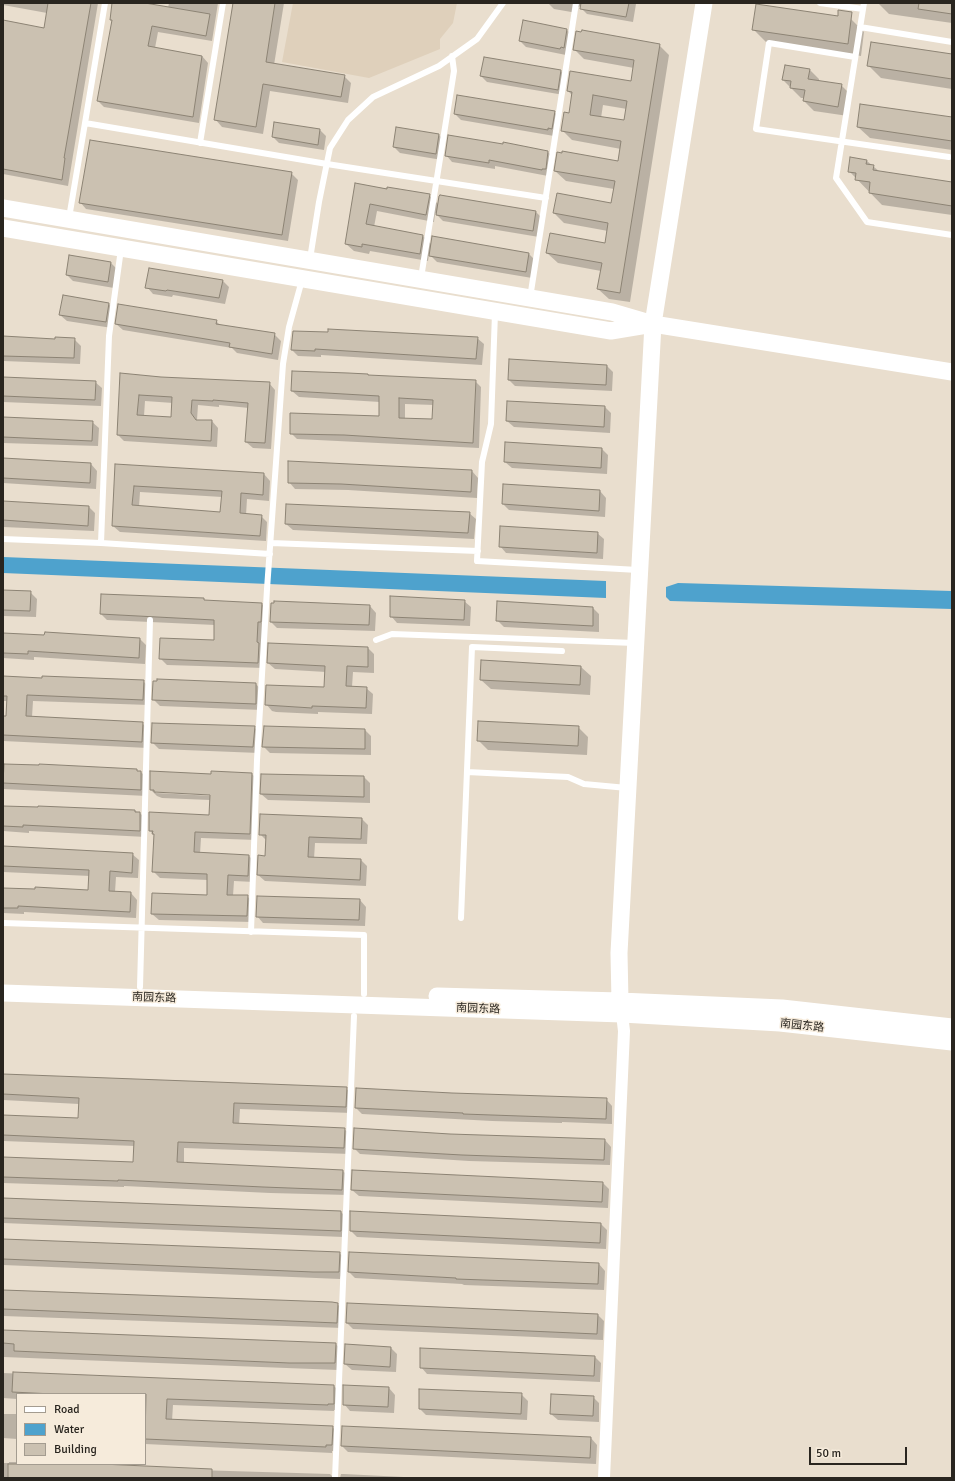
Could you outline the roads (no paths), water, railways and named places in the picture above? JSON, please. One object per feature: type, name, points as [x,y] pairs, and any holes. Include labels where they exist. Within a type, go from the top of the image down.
[{"type":"street","points":[[604,1478],[624,1039],[621,1008],[620,954],[653,324],[704,3]]},
{"type":"street","points":[[3,208],[612,312],[653,324],[952,372]]},
{"type":"street","points":[[3,228],[611,331],[653,324]]},
{"type":"street","points":[[302,278],[310,260]]},
{"type":"street","name":"南园东路","points":[[3,982],[364,994],[621,1008],[780,1023],[952,1042]]},
{"type":"street","name":"南园东路","points":[[3,993],[621,1008],[782,1008],[952,1027]]},
{"type":"lane","points":[[69,219],[105,3]]},
{"type":"lane","points":[[200,143],[223,3]]},
{"type":"lane","points":[[310,260],[319,202],[330,148],[348,120],[373,97],[439,66],[477,39],[503,3]]},
{"type":"lane","points":[[530,298],[576,3]]},
{"type":"lane","points":[[820,3],[863,6],[836,178],[867,222],[952,235]]},
{"type":"lane","points":[[860,27],[952,42]]},
{"type":"lane","points":[[855,57],[768,44],[756,128],[949,157]]},
{"type":"lane","points":[[421,279],[454,71],[452,56]]},
{"type":"lane","points":[[85,123],[437,182],[546,198]]},
{"type":"lane","points":[[101,543],[109,336],[121,248]]},
{"type":"lane","points":[[251,932],[257,760],[267,589],[283,364],[289,327],[302,278]]},
{"type":"lane","points":[[495,311],[491,424],[482,462],[477,561],[640,570]]},
{"type":"lane","points":[[3,539],[101,543],[270,554]]},
{"type":"lane","points":[[271,543],[478,551]]},
{"type":"lane","points":[[140,987],[150,620]]},
{"type":"lane","points":[[376,640],[392,634],[636,643]]},
{"type":"lane","points":[[461,918],[472,647],[562,651]]},
{"type":"lane","points":[[467,772],[568,777],[584,784],[628,788]]},
{"type":"lane","points":[[3,923],[364,936],[364,994]]},
{"type":"lane","points":[[335,1478],[354,1016]]},
{"type":"water","points":[[3,557],[606,581],[606,598],[3,573]]},
{"type":"water","points":[[678,583],[952,591],[952,609],[670,601],[666,597],[666,587]]}]
